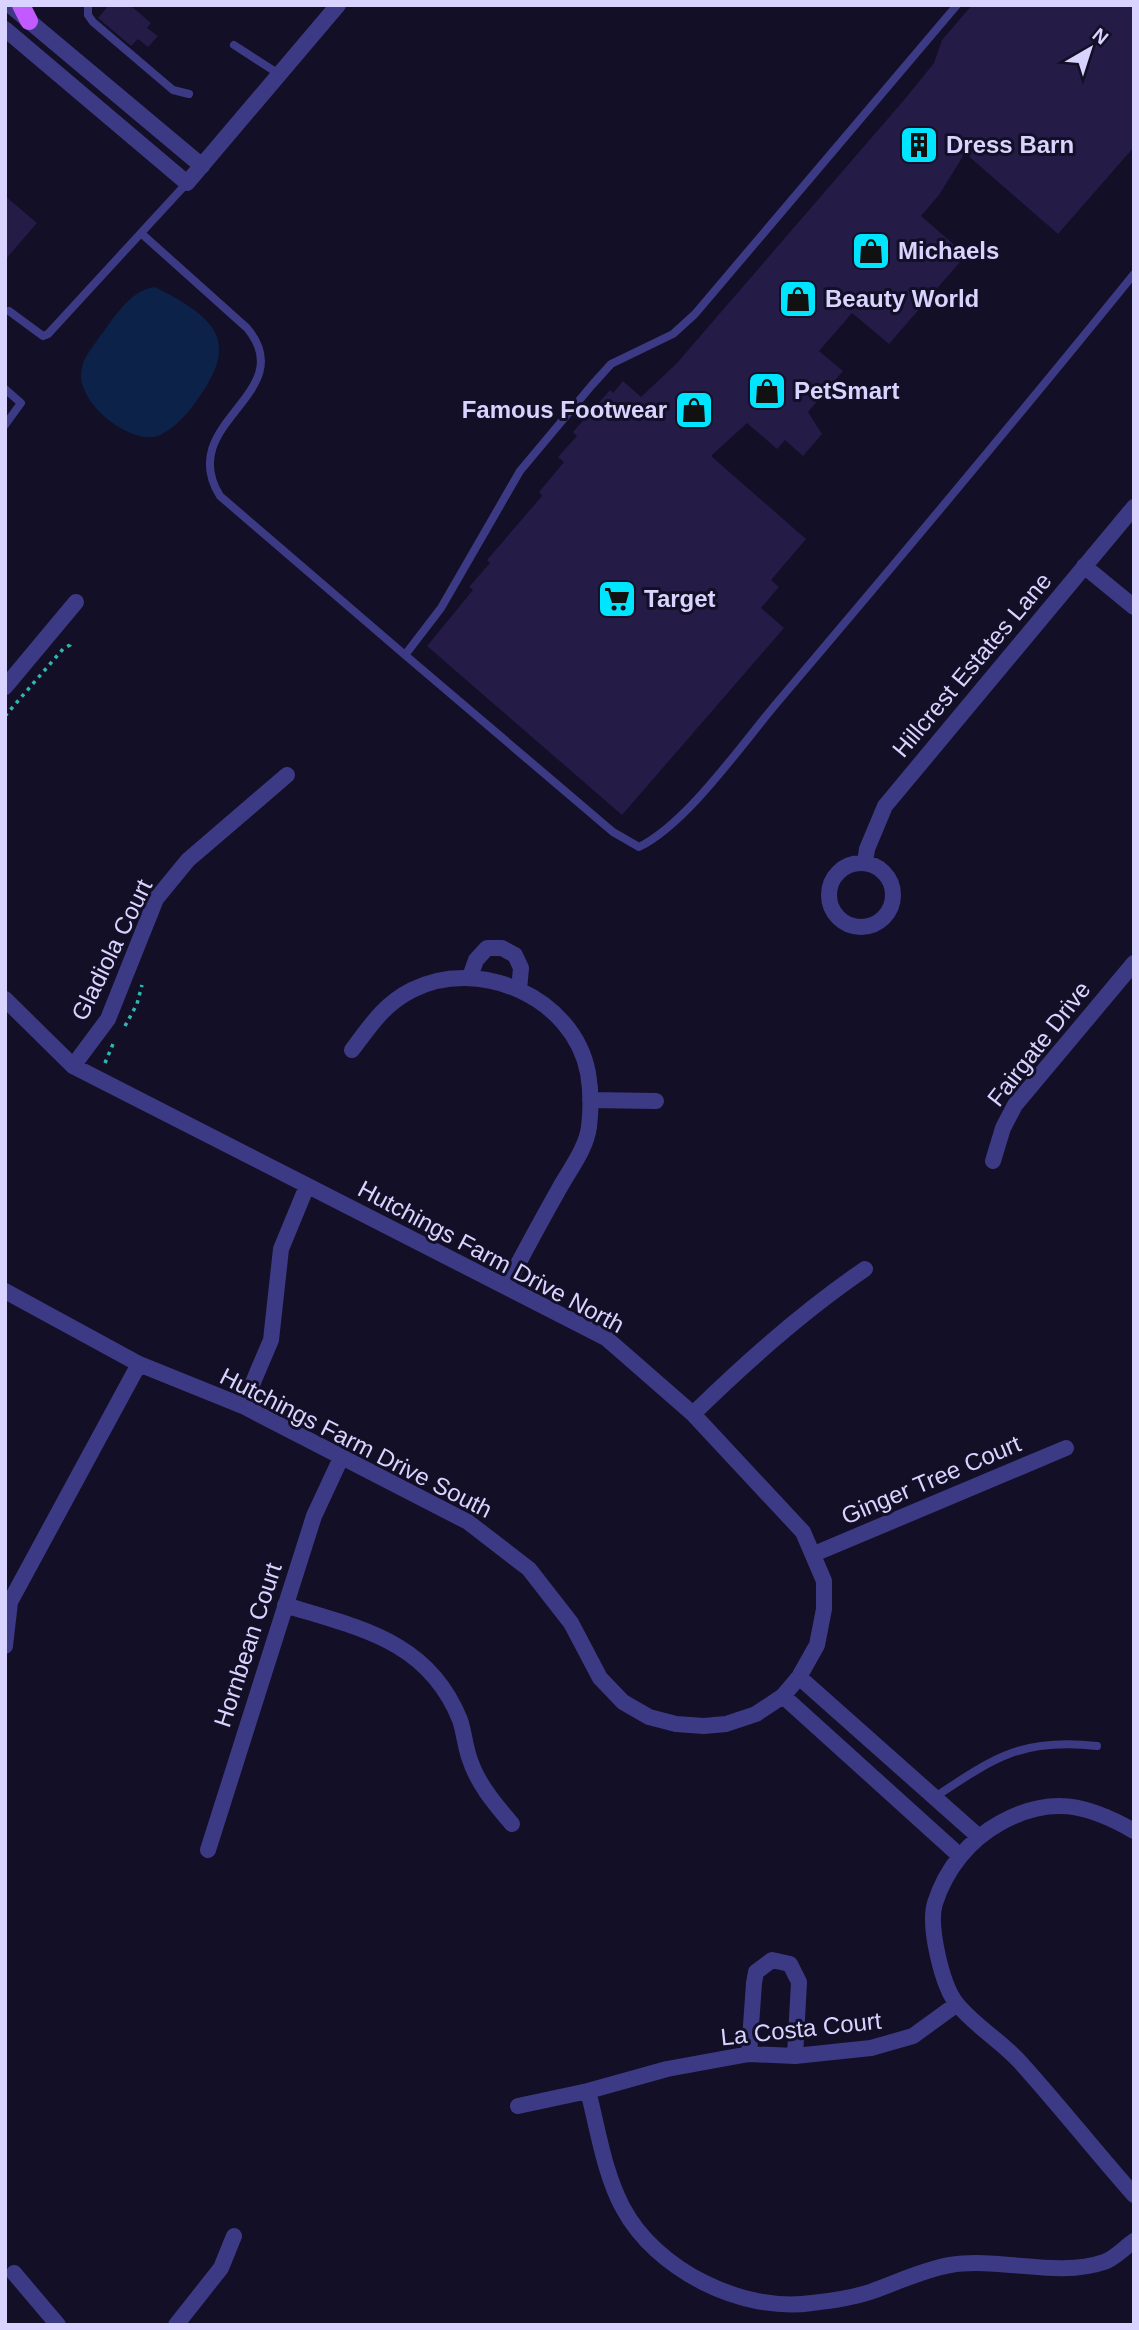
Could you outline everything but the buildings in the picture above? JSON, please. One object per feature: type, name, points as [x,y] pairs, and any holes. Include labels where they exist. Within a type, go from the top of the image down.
[{"type":"street","points":[[10,5],[25,13],[202,166]]},
{"type":"street","points":[[5,29],[187,183],[338,5]]},
{"type":"street","name":"Hillcrest Estates Lane","points":[[866,863],[867,849],[885,806],[1134,507]]},
{"type":"street","points":[[1084,566],[1134,607]]},
{"type":"street","points":[[5,687],[76,602]]},
{"type":"street","name":"Gladiola Court","points":[[74,1066],[108,1019],[156,899],[188,860],[288,775]]},
{"type":"street","points":[[855,863],[866,863],[890,880],[892,902],[881,921],[860,928],[839,920],[832,911],[829,890],[838,872],[855,863]]},
{"type":"street","points":[[470,978],[476,960],[487,948],[502,948],[515,955],[521,968],[519,990]]},
{"type":"street","name":"Fairgate Drive","points":[[993,1161],[1003,1128],[1015,1105],[1134,963]]},
{"type":"street","points":[[352,1050],[379,1012],[411,991],[439,979],[496,981],[519,990],[552,1011],[570,1031],[588,1072],[589,1129],[579,1155],[506,1287]]},
{"type":"street","name":"Hutchings Farm Drive North","points":[[5,999],[74,1066],[606,1338],[693,1414],[803,1532],[824,1581],[824,1609],[817,1645],[799,1677],[783,1696]]},
{"type":"street","points":[[590,1100],[656,1101]]},
{"type":"street","points":[[243,1406],[271,1339],[281,1249],[307,1186]]},
{"type":"street","points":[[693,1414],[756,1352],[813,1305],[865,1269]]},
{"type":"street","name":"Hutchings Farm Drive South","points":[[5,1291],[139,1364],[243,1406],[468,1522],[504,1546],[551,1594],[571,1623],[600,1678],[623,1702],[649,1717],[676,1724],[726,1724],[756,1714],[783,1696]]},
{"type":"street","points":[[5,1646],[10,1602],[139,1364]]},
{"type":"street","name":"Ginger Tree Court","points":[[814,1554],[1066,1448]]},
{"type":"street","name":"Hornbean Court","points":[[208,1850],[314,1516],[341,1458]]},
{"type":"street","points":[[285,1605],[379,1634],[415,1657],[446,1690],[461,1723],[470,1759],[484,1791],[512,1824]]},
{"type":"street","points":[[799,1677],[978,1836]]},
{"type":"street","points":[[783,1696],[960,1856]]},
{"type":"street","points":[[1134,1831],[1104,1813],[1081,1806],[1053,1805],[1012,1816],[978,1836],[960,1856],[934,1905],[939,1969],[957,2004],[1019,2061],[1134,2195]]},
{"type":"street","points":[[749,2054],[756,1972],[772,1960],[790,1964],[799,1982],[795,2056]]},
{"type":"street","name":"La Costa Court","points":[[518,2106],[588,2091],[667,2069],[749,2054],[795,2056],[871,2048],[914,2036],[957,2004]]},
{"type":"street","points":[[588,2091],[612,2180],[636,2231],[681,2270],[737,2295],[787,2304],[810,2304],[868,2293],[909,2276],[949,2265],[1004,2263],[1066,2268],[1105,2262],[1134,2241]]},
{"type":"street","points":[[176,2325],[220,2268],[234,2236]]},
{"type":"street","points":[[14,2273],[58,2325]]},
{"type":"lane","points":[[88,5],[88,15],[93,22],[173,90],[190,94]]},
{"type":"lane","points":[[405,655],[441,608],[520,471],[592,385],[611,364],[673,334],[695,314],[957,5]]},
{"type":"lane","points":[[234,45],[279,74]]},
{"type":"lane","points":[[9,310],[32,332],[43,337],[48,334],[187,183]]},
{"type":"lane","points":[[142,234],[247,328],[258,342],[263,355],[253,389],[228,419],[212,452],[211,481],[220,496],[613,832],[639,847],[657,839],[694,801],[903,554],[1134,274]]},
{"type":"lane","points":[[5,389],[21,403],[5,425]]},
{"type":"lane","points":[[935,1797],[1004,1754],[1026,1747],[1060,1742],[1097,1746]]},
{"type":"path","points":[[5,716],[63,649],[70,645],[71,640]]},
{"type":"path","points":[[105,1063],[110,1047],[137,1004],[143,980]]},
{"type":"water","points":[[155,287],[194,309],[207,321],[216,333],[219,347],[217,363],[195,403],[171,428],[154,437],[129,432],[103,416],[85,392],[81,379],[84,360],[122,307],[137,294]]},
{"type":"place","name":"Dress Barn","points":[[919,145]]},
{"type":"place","name":"Michaels","points":[[871,251]]},
{"type":"place","name":"Beauty World","points":[[798,299]]},
{"type":"place","name":"PetSmart","points":[[767,391]]},
{"type":"place","name":"Famous Footwear","points":[[694,410]]},
{"type":"place","name":"Target","points":[[617,599]]}]
